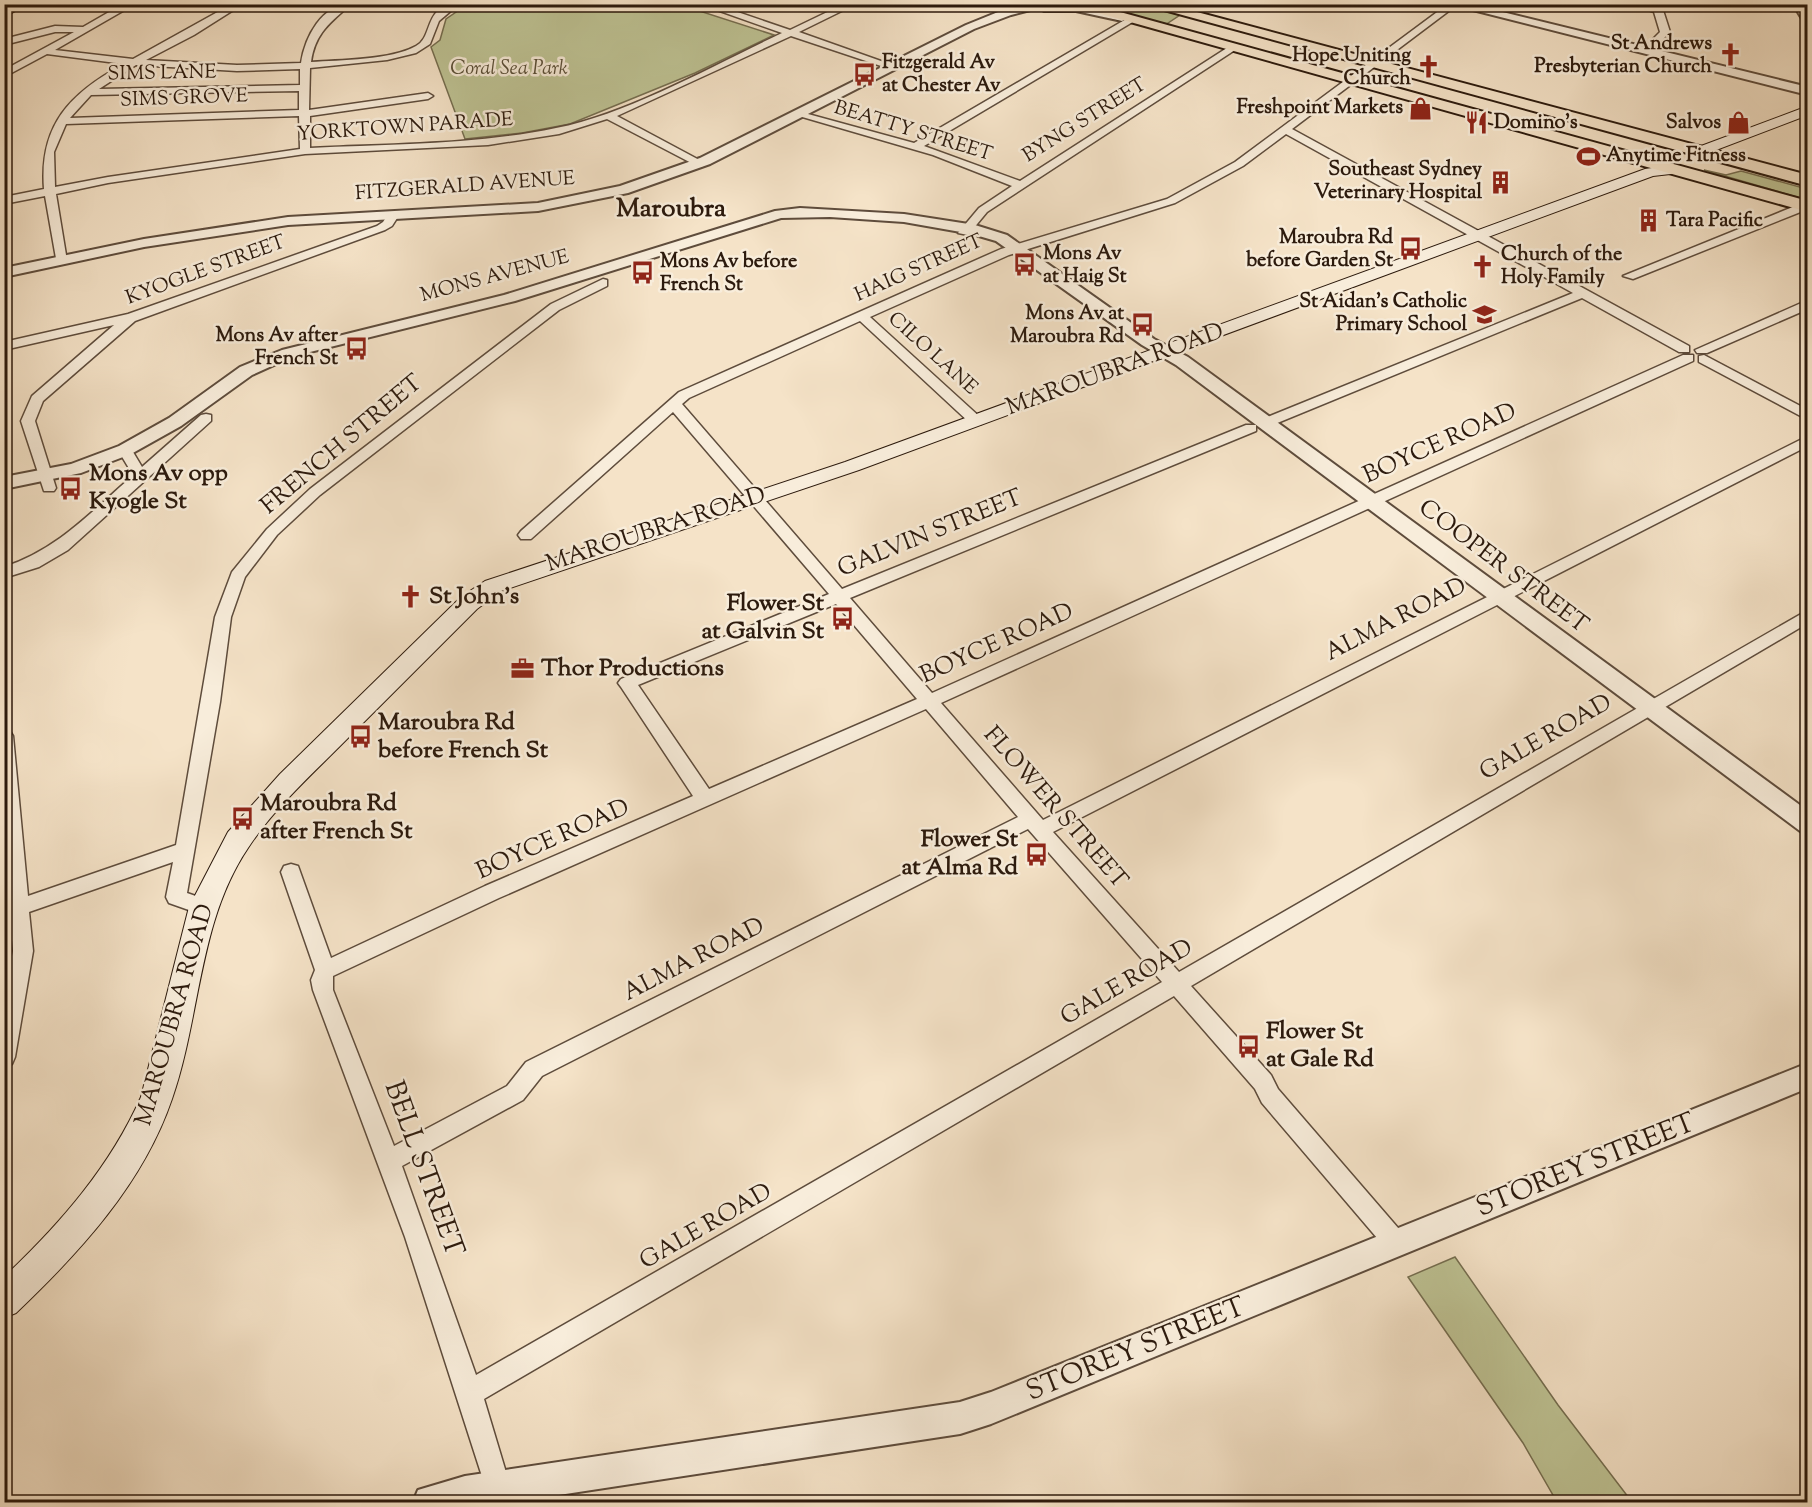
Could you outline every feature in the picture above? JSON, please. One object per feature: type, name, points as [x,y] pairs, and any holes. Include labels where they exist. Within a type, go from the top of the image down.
[{"type":"main road","points":[[4,13],[22,4]]},
{"type":"main road","points":[[1073,4],[1662,169],[1806,207]]},
{"type":"main road","points":[[1149,4],[1808,181]]},
{"type":"main road","name":"MAROUBRA ROAD","points":[[1705,154],[1808,110]]},
{"type":"main road","name":"MAROUBRA ROAD","points":[[4,1301],[44,1264],[96,1204],[131,1154],[146,1126],[157,1098],[203,907],[238,840],[263,809],[479,594],[518,576],[755,498],[976,421],[1662,169],[1808,121]]},
{"type":"street","points":[[4,74],[131,4]]},
{"type":"street","points":[[61,261],[49,154],[55,132],[90,92],[132,64],[239,4]]},
{"type":"street","points":[[305,151],[305,88],[309,43],[316,31],[347,4]]},
{"type":"street","points":[[45,51],[132,64],[240,69],[366,60],[415,50],[427,44],[434,22],[455,4]]},
{"type":"street","points":[[704,4],[890,66]]},
{"type":"street","name":"YORKTOWN PARADE","points":[[4,201],[143,174],[305,151],[505,141],[559,131],[610,116],[852,4]]},
{"type":"street","name":"FITZGERALD AVENUE","points":[[4,273],[165,240],[288,221],[494,211],[581,200],[655,180],[699,164],[890,66],[1008,11],[1059,4]]},
{"type":"street","points":[[1454,4],[1808,91]]},
{"type":"street","name":"HAIG STREET","points":[[526,535],[684,395],[1016,248],[1171,201],[1239,164],[1454,4]]},
{"type":"street","points":[[1635,4],[1657,7],[1665,32],[1646,51]]},
{"type":"street","points":[[1798,4],[1808,20]]},
{"type":"street","points":[[1042,6],[1076,8],[1126,19]]},
{"type":"street","points":[[915,147],[1126,19]]},
{"type":"street","points":[[4,42],[56,29],[84,30]]},
{"type":"street","name":"BYNG STREET","points":[[966,230],[983,210],[1019,185],[1233,48]]},
{"type":"street","name":"SIMS LANE","points":[[90,92],[305,88]]},
{"type":"street","name":"SIMS GROVE","points":[[63,121],[306,113],[428,96]]},
{"type":"street","name":"BEATTY STREET","points":[[797,114],[937,153],[1019,185]]},
{"type":"street","points":[[610,116],[699,164]]},
{"type":"street","points":[[1286,130],[1808,416]]},
{"type":"street","points":[[1629,276],[1806,207]]},
{"type":"street","name":"MONS AVENUE","points":[[128,456],[227,384],[267,361],[313,346],[529,293],[780,214],[815,210],[966,230],[1016,248],[1148,342],[1168,352]]},
{"type":"street","name":"KYOGLE STREET","points":[[47,482],[28,421],[37,399],[130,318],[381,228],[388,224],[393,215]]},
{"type":"street","name":"MONS AVENUE","points":[[4,496],[169,444],[206,418],[241,388],[288,364],[603,283],[758,231],[802,219],[966,230]]},
{"type":"street","name":"FRENCH STREET","points":[[203,907],[176,897],[223,617],[238,576],[272,532],[315,492],[555,307],[603,283]]},
{"type":"street","name":"GALVIN STREET","points":[[705,799],[627,683],[1584,294]]},
{"type":"street","name":"BOYCE ROAD","points":[[325,970],[492,892],[929,700],[1808,304]]},
{"type":"street","name":"CILO LANE","points":[[861,316],[976,421]]},
{"type":"street","points":[[4,346],[130,318]]},
{"type":"street","name":"COOPER STREET","points":[[1168,352],[1258,426],[1372,501],[1808,824]]},
{"type":"street","name":"FLOWER STREET","points":[[674,404],[1035,825],[1263,1082],[1270,1096],[1397,1244]]},
{"type":"street","points":[[4,573],[33,563],[63,546],[206,418]]},
{"type":"street","name":"ALMA ROAD","points":[[390,1160],[515,1093],[534,1069],[1499,596],[1808,440]]},
{"type":"street","points":[[128,456],[138,474],[135,481]]},
{"type":"street","name":"MONS AVENUE","points":[[4,483],[47,482]]},
{"type":"street","name":"GALE ROAD","points":[[470,1393],[1808,615]]},
{"type":"street","points":[[4,736],[8,784],[11,909],[23,951],[4,1057]]},
{"type":"street","points":[[11,909],[185,850]]},
{"type":"street","name":"BELL STREET","points":[[291,872],[325,970],[321,980],[323,990],[390,1160],[470,1393],[498,1489]]},
{"type":"street","name":"STOREY STREET","points":[[430,1503],[498,1489],[960,1418],[1033,1393],[1808,1075]]},
{"type":"green space","name":"Coral Sea Park","points":[[468,4],[681,5],[774,35],[695,73],[570,124],[522,133],[465,139],[431,47],[440,40],[446,19]]},
{"type":"green space","points":[[1082,5],[1141,5],[1180,15],[1162,27]]},
{"type":"green space","points":[[1704,170],[1726,175],[1741,171],[1807,189],[1807,200]]},
{"type":"green space","points":[[1455,1257],[1558,1405],[1632,1502],[1557,1502],[1523,1443],[1408,1277]]},
{"type":"place","name":"St Andrews Presbyterian Church","points":[[1730,55]]},
{"type":"place","name":"Hope Uniting Church","points":[[1429,67]]},
{"type":"place","name":"Fitzgerald Av at Chester Av","points":[[864,74]]},
{"type":"place","name":"Freshpoint Markets","points":[[1421,108]]},
{"type":"place","name":"Domino's","points":[[1476,123]]},
{"type":"place","name":"Salvos","points":[[1739,123]]},
{"type":"place","name":"Anytime Fitness","points":[[1588,156]]},
{"type":"place","name":"Southeast Sydney Veterinary Hospital","points":[[1500,182]]},
{"type":"place","name":"Tara Pacific","points":[[1648,221]]},
{"type":"place","name":"Maroubra Rd before Garden St","points":[[1411,249]]},
{"type":"place","name":"Mons Av at Haig St","points":[[1025,265]]},
{"type":"place","name":"Church of the Holy Family","points":[[1483,266]]},
{"type":"place","name":"Mons Av before French St","points":[[642,273]]},
{"type":"place","name":"St Aidan's Catholic Primary School","points":[[1485,314]]},
{"type":"place","name":"Mons Av at Maroubra Rd","points":[[1142,325]]},
{"type":"place","name":"Mons Av after French St","points":[[356,348]]},
{"type":"place","name":"Mons Av opp Kyogle St","points":[[71,488]]},
{"type":"place","name":"St John's","points":[[411,597]]},
{"type":"place","name":"Flower St at Galvin St","points":[[842,618]]},
{"type":"place","name":"Thor Productions","points":[[523,669]]},
{"type":"place","name":"Maroubra Rd before French St","points":[[360,737]]},
{"type":"place","name":"Maroubra Rd after French St","points":[[242,818]]},
{"type":"place","name":"Flower St at Alma Rd","points":[[1036,854]]},
{"type":"place","name":"Flower St at Gale Rd","points":[[1248,1046]]},
{"type":"district","name":"Maroubra","points":[[671,209]]}]
